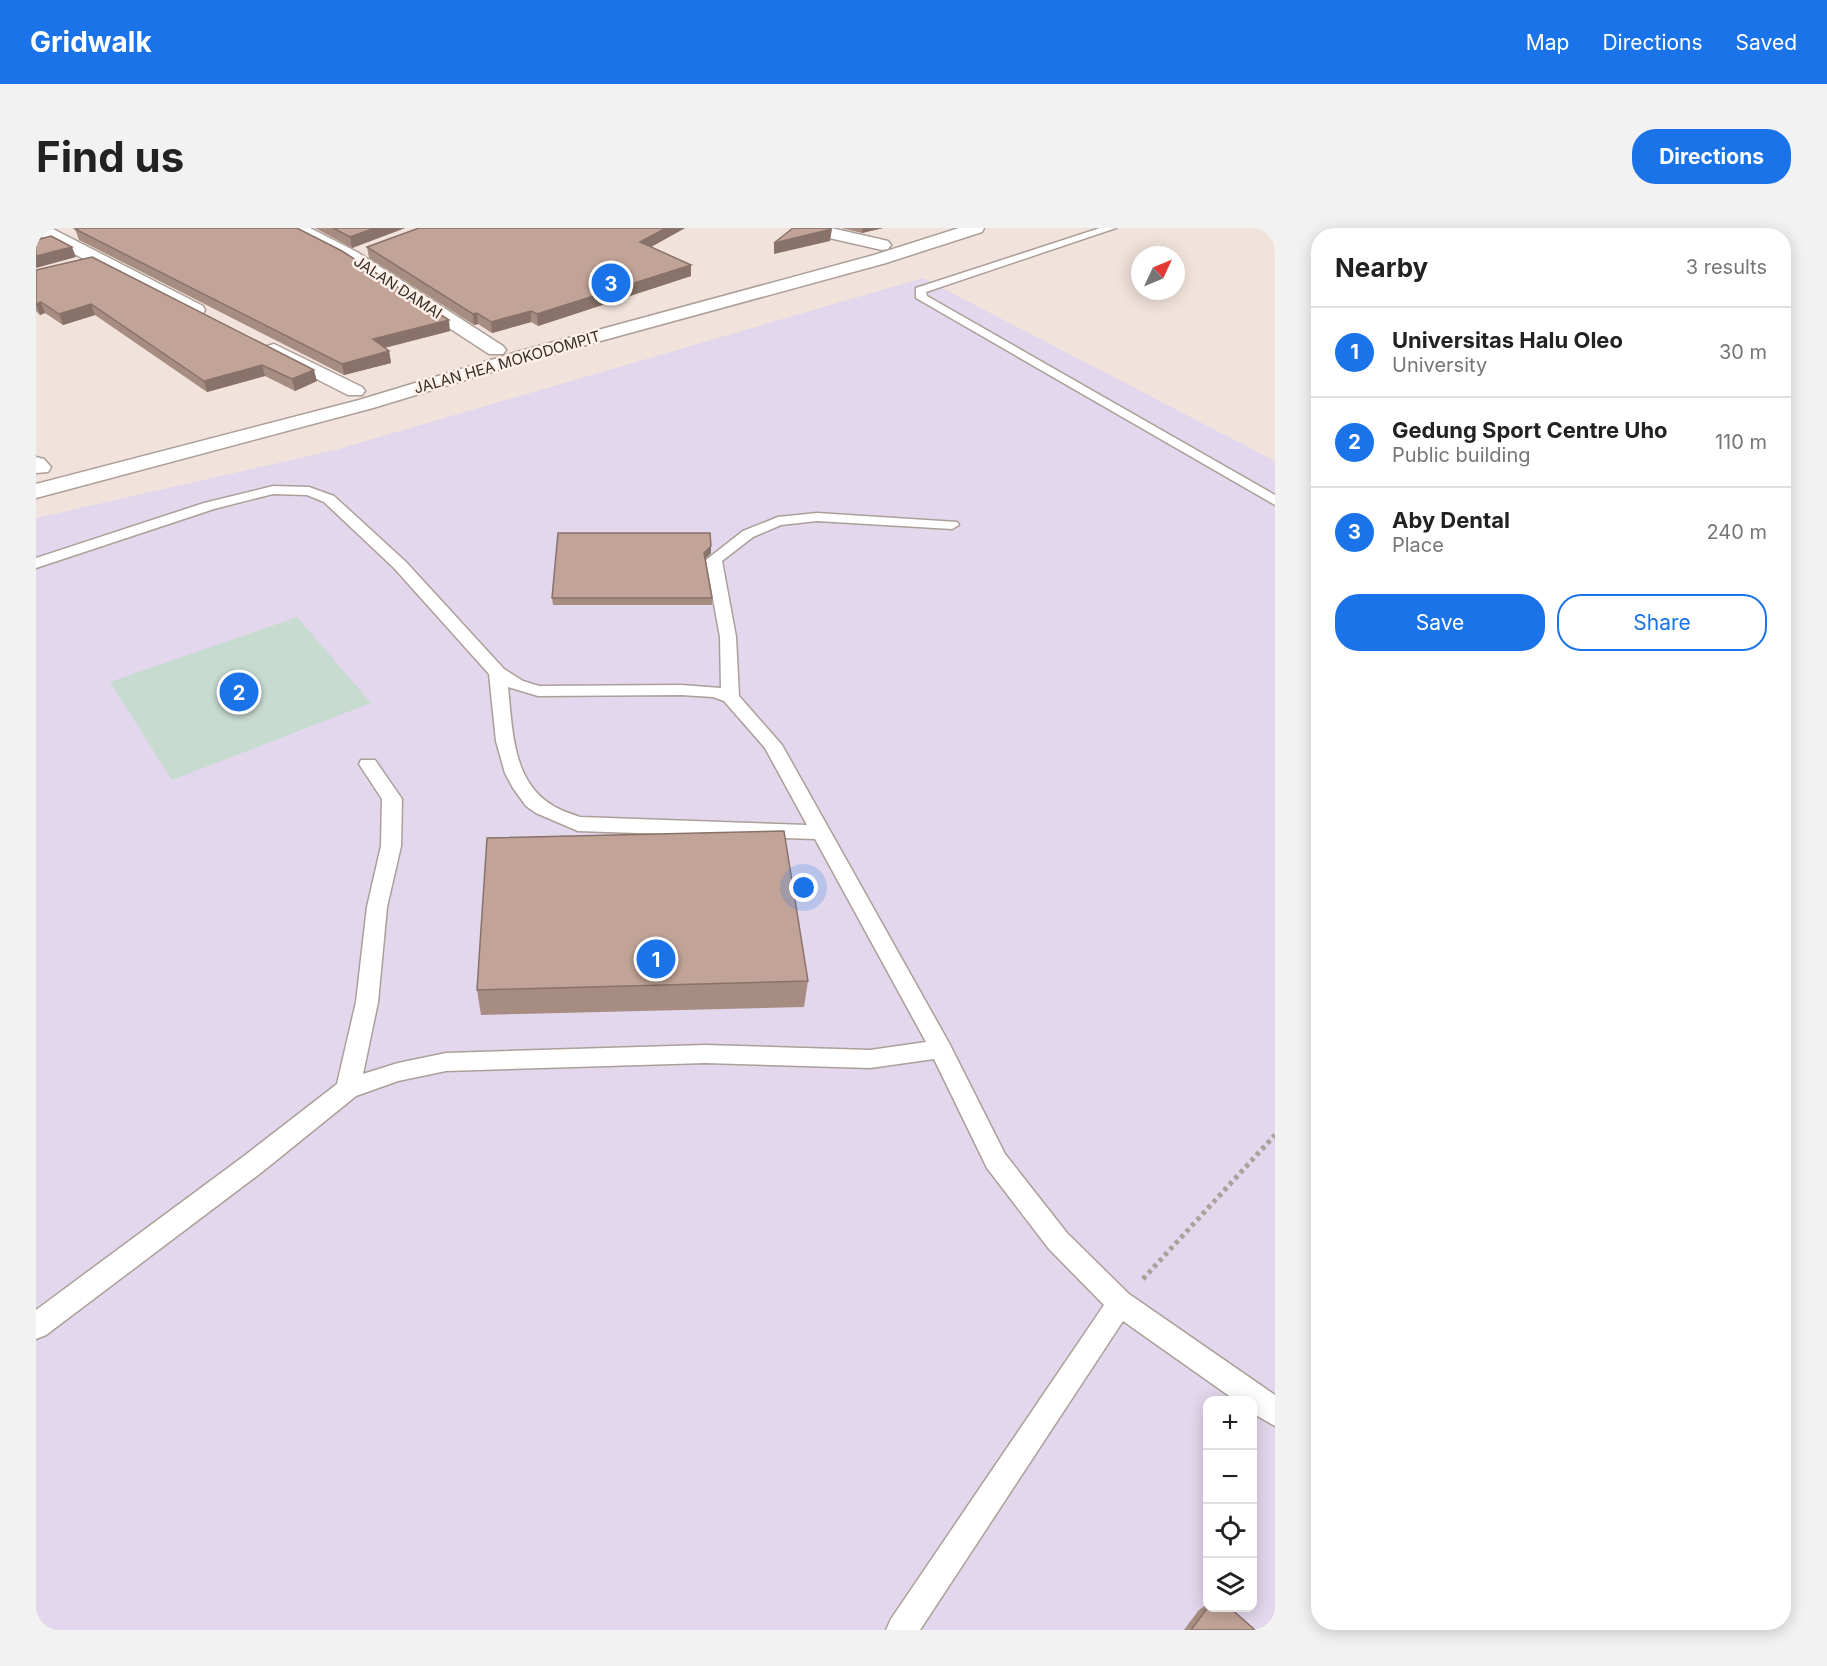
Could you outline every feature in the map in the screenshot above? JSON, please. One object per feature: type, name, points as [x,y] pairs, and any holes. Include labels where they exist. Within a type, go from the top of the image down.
[{"type":"street","points":[[38,228],[216,320]]},
{"type":"street","name":"JALAN DAMAI","points":[[297,228],[351,256],[496,350]]},
{"type":"street","points":[[809,228],[882,245]]},
{"type":"street","name":"JALAN HEA MOKODOMPIT","points":[[198,429],[356,391],[939,228]]},
{"type":"street","name":"JALAN HEA MOKODOMPIT","points":[[36,491],[366,404],[524,356],[880,259],[976,228]]},
{"type":"street","points":[[351,256],[371,249]]},
{"type":"street","points":[[76,264],[96,259]]},
{"type":"street","points":[[774,275],[794,283]]},
{"type":"street","points":[[256,341],[356,391]]},
{"type":"street","points":[[37,466],[62,461]]},
{"type":"street","points":[[37,466],[65,484]]},
{"type":"lane","points":[[1111,228],[920,290],[922,298],[1275,501]]},
{"type":"lane","points":[[36,563],[209,506],[273,490],[309,491],[329,499],[400,565],[498,673],[517,685],[538,691],[681,690],[715,692],[730,697],[773,745],[941,1049],[996,1161],[1058,1241],[1120,1303],[1275,1412]]},
{"type":"lane","points":[[730,697],[729,637],[714,560],[748,534],[778,521],[817,517],[952,525]]},
{"type":"lane","points":[[498,673],[508,755],[514,773],[533,801],[553,814],[578,824],[820,832]]},
{"type":"lane","points":[[348,1089],[367,1002],[377,907],[392,846],[392,799],[368,764]]},
{"type":"lane","points":[[36,1326],[253,1164],[348,1089],[398,1072],[446,1062],[705,1054],[870,1059],[941,1049]]},
{"type":"lane","points":[[902,1630],[1120,1303]]},
{"type":"path","points":[[1120,1303],[1275,1135]]},
{"type":"shaded area","points":[[923,278],[1275,461],[1275,1630],[36,1630],[36,518],[335,450]]},
{"type":"green space","points":[[297,617],[371,703],[172,780],[110,682]]},
{"type":"building","points":[[297,228],[342,251],[449,320],[373,339],[389,351],[342,364],[75,229]]},
{"type":"building","points":[[333,228],[375,228],[350,237]]},
{"type":"building","points":[[419,228],[666,228],[640,242],[691,265],[537,314],[531,311],[491,322],[477,313],[473,314],[367,247]]},
{"type":"building","points":[[793,228],[827,228],[832,229],[774,243]]},
{"type":"building","points":[[51,236],[72,247],[36,256],[36,240]]},
{"type":"building","points":[[92,257],[314,370],[292,379],[262,365],[204,381],[91,304],[59,314],[41,302],[36,304],[36,270]]},
{"type":"building","points":[[558,533],[710,533],[711,546],[704,553],[712,598],[552,598]]},
{"type":"building","points":[[784,831],[808,981],[477,990],[487,838]]},
{"type":"building","points":[[1204,1612],[1235,1612],[1255,1630],[1191,1630]]},
{"type":"place","name":"Aby Dental","points":[[611,283]]},
{"type":"place","name":"Gedung Sport Centre Uho","points":[[239,692]]},
{"type":"place","name":"Universitas Halu Oleo","points":[[656,959]]}]
